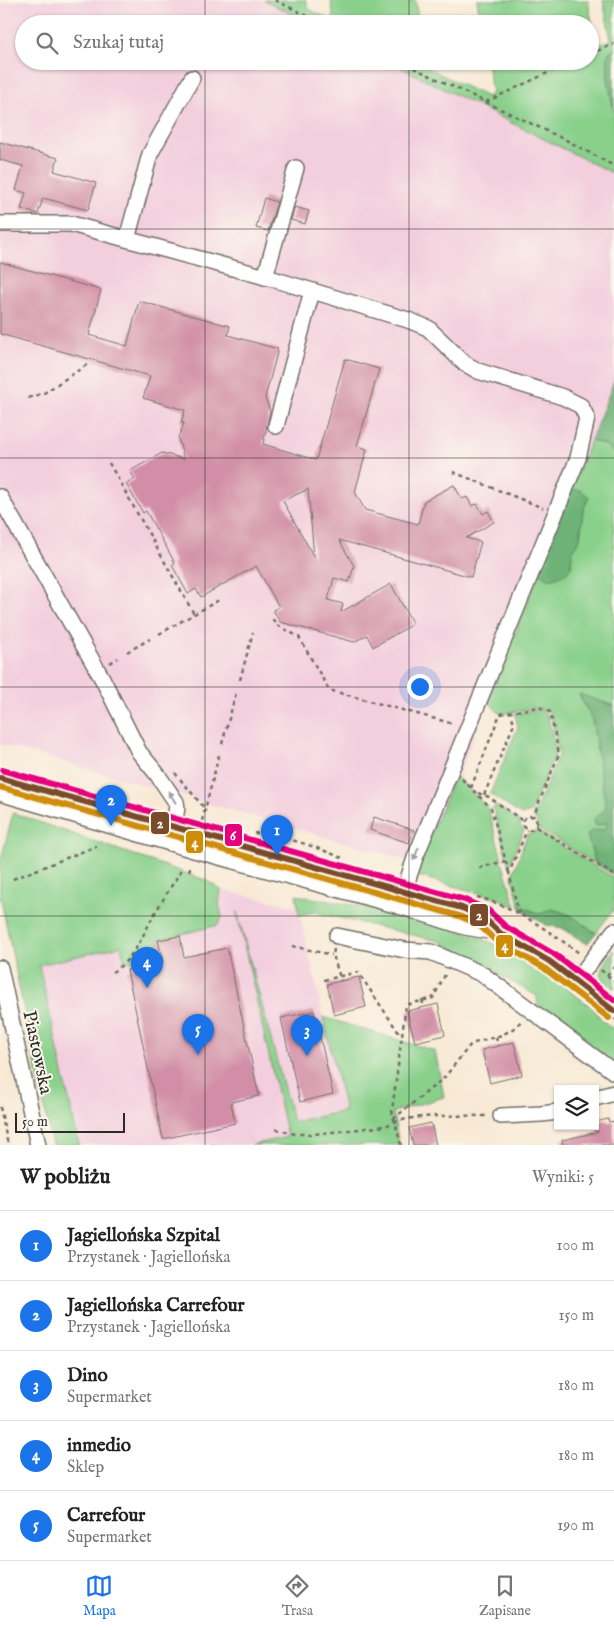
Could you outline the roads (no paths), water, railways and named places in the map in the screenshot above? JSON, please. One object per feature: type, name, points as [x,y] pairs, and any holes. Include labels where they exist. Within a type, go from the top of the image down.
[{"type":"street","points":[[128,239],[138,193],[150,154],[192,78]]},
{"type":"street","points":[[265,277],[296,168]]},
{"type":"street","points":[[0,224],[71,224],[265,277],[390,314],[428,328],[464,363],[478,371],[563,396],[581,406],[587,418],[578,458],[435,809],[399,906]]},
{"type":"street","points":[[276,426],[312,291]]},
{"type":"street","points":[[0,497],[103,680],[138,752],[157,774],[178,806],[168,843]]},
{"type":"street","points":[[2,790],[172,826],[462,908],[483,917],[500,933],[549,962],[614,1011]]},
{"type":"street","points":[[2,790],[168,843],[399,906],[465,927],[500,933]]},
{"type":"street","points":[[576,981],[614,931]]},
{"type":"street","points":[[337,936],[405,950],[431,952],[482,974],[614,1072]]},
{"type":"street","name":"Piastowska","points":[[0,968],[38,1145]]},
{"type":"street","points":[[599,1097],[614,1094]]},
{"type":"street","points":[[501,1116],[554,1112]]},
{"type":"place","name":"Jagiellońska Carrefour","points":[[111,826]]},
{"type":"place","name":"Jagiellońska Szpital","points":[[277,856]]},
{"type":"place","name":"inmedio","points":[[147,988]]},
{"type":"place","name":"Carrefour","points":[[198,1055]]},
{"type":"place","name":"Dino","points":[[307,1056]]}]
